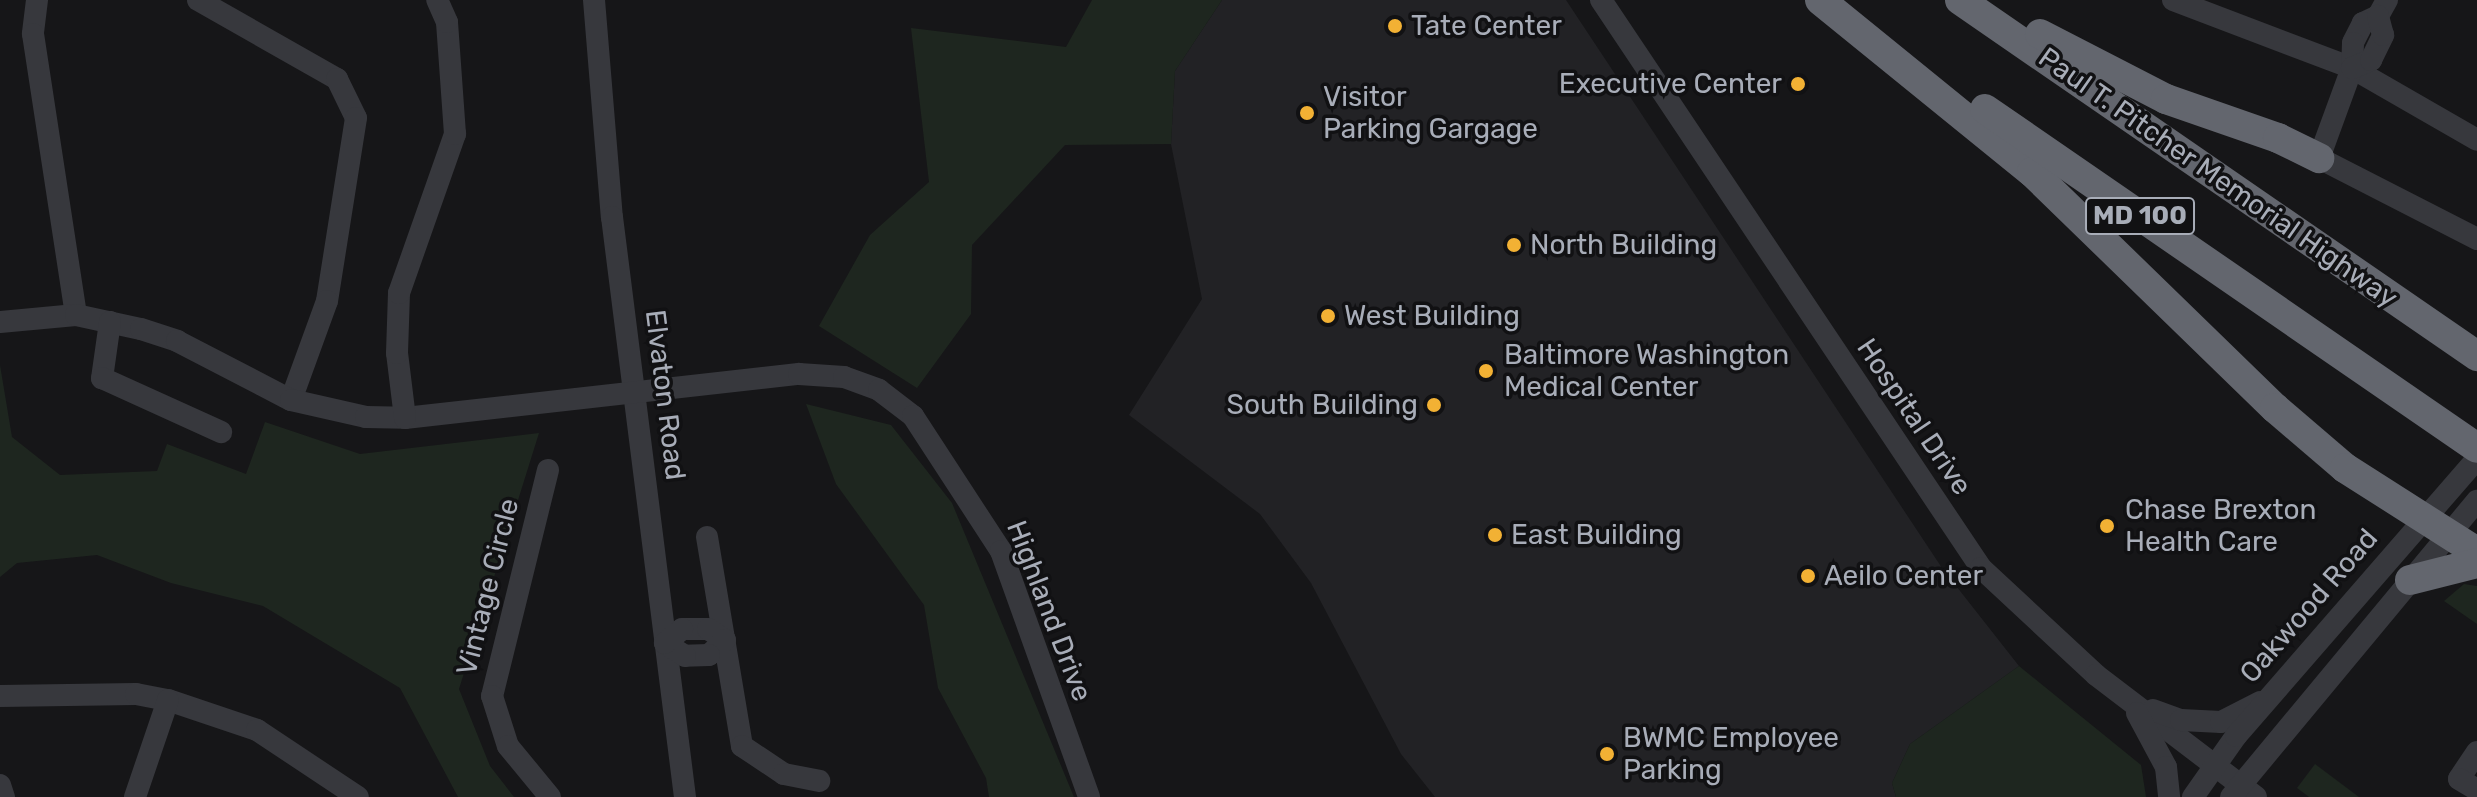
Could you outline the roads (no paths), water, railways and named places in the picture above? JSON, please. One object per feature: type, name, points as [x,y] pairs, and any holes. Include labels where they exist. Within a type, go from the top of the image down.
[{"type":"highway","name":"MD 100","points":[[1823,0],[2465,440]]},
{"type":"highway","points":[[1823,0],[2032,172],[2334,458],[2477,552]]},
{"type":"highway","name":"Paul T. Pitcher Memorial Highway","points":[[1960,0],[2477,356]]},
{"type":"highway","points":[[1986,0],[2104,70],[2319,158]]},
{"type":"highway","points":[[2410,580],[2477,563]]},
{"type":"street","points":[[37,0],[33,34],[76,315]]},
{"type":"street","points":[[198,0],[337,79],[356,118],[327,301],[291,400]]},
{"type":"street","points":[[405,418],[397,353],[399,293],[455,134],[447,22],[437,0]]},
{"type":"street","name":"Elvaton Road","points":[[594,0],[612,217],[685,797]]},
{"type":"street","name":"Hospital Drive","points":[[1601,0],[1981,568],[2129,702],[2215,765],[2243,793]]},
{"type":"street","points":[[2173,0],[2352,68],[2427,106],[2477,140]]},
{"type":"street","points":[[2382,8],[2383,35],[2371,60],[2352,68],[2319,158],[2477,239]]},
{"type":"street","name":"Highland Drive","points":[[0,322],[76,315],[110,322],[177,341],[291,400],[366,417],[405,418],[635,388],[799,374],[844,377],[879,390],[913,416],[1001,551],[1089,797]]},
{"type":"street","points":[[110,322],[102,378],[221,432]]},
{"type":"street","name":"Oakwood Road","points":[[2243,793],[2410,580],[2477,459]]},
{"type":"street","name":"Vintage Circle","points":[[548,470],[492,696],[508,746],[550,797]]},
{"type":"street","name":"Oakwood Road","points":[[2193,797],[2271,695],[2438,526],[2477,501]]},
{"type":"street","points":[[707,537],[742,746],[784,774],[819,781]]},
{"type":"street","points":[[665,643],[685,656],[709,655],[725,640]]},
{"type":"street","points":[[0,696],[136,694],[168,700],[257,730],[358,797]]},
{"type":"street","points":[[2129,702],[2200,723],[2221,722],[2271,695]]},
{"type":"street","points":[[135,797],[168,700]]},
{"type":"street","points":[[2129,702],[2166,767],[2169,797]]},
{"type":"street","points":[[2477,752],[2459,779],[2477,790]]},
{"type":"street","points":[[0,785],[4,797]]},
{"type":"place","name":"Tate Center","points":[[1395,26]]},
{"type":"place","name":"Executive Center","points":[[1798,84]]},
{"type":"place","name":"Visitor Parking Gargage","points":[[1307,113]]},
{"type":"place","name":"North Building","points":[[1514,245]]},
{"type":"place","name":"West Building","points":[[1328,316]]},
{"type":"place","name":"Baltimore Washington Medical Center","points":[[1486,371]]},
{"type":"place","name":"South Building","points":[[1434,405]]},
{"type":"place","name":"Chase Brexton Health Care","points":[[2107,526]]},
{"type":"place","name":"East Building","points":[[1495,535]]},
{"type":"place","name":"Aeilo Center","points":[[1808,576]]},
{"type":"place","name":"BWMC Employee Parking","points":[[1607,754]]}]
